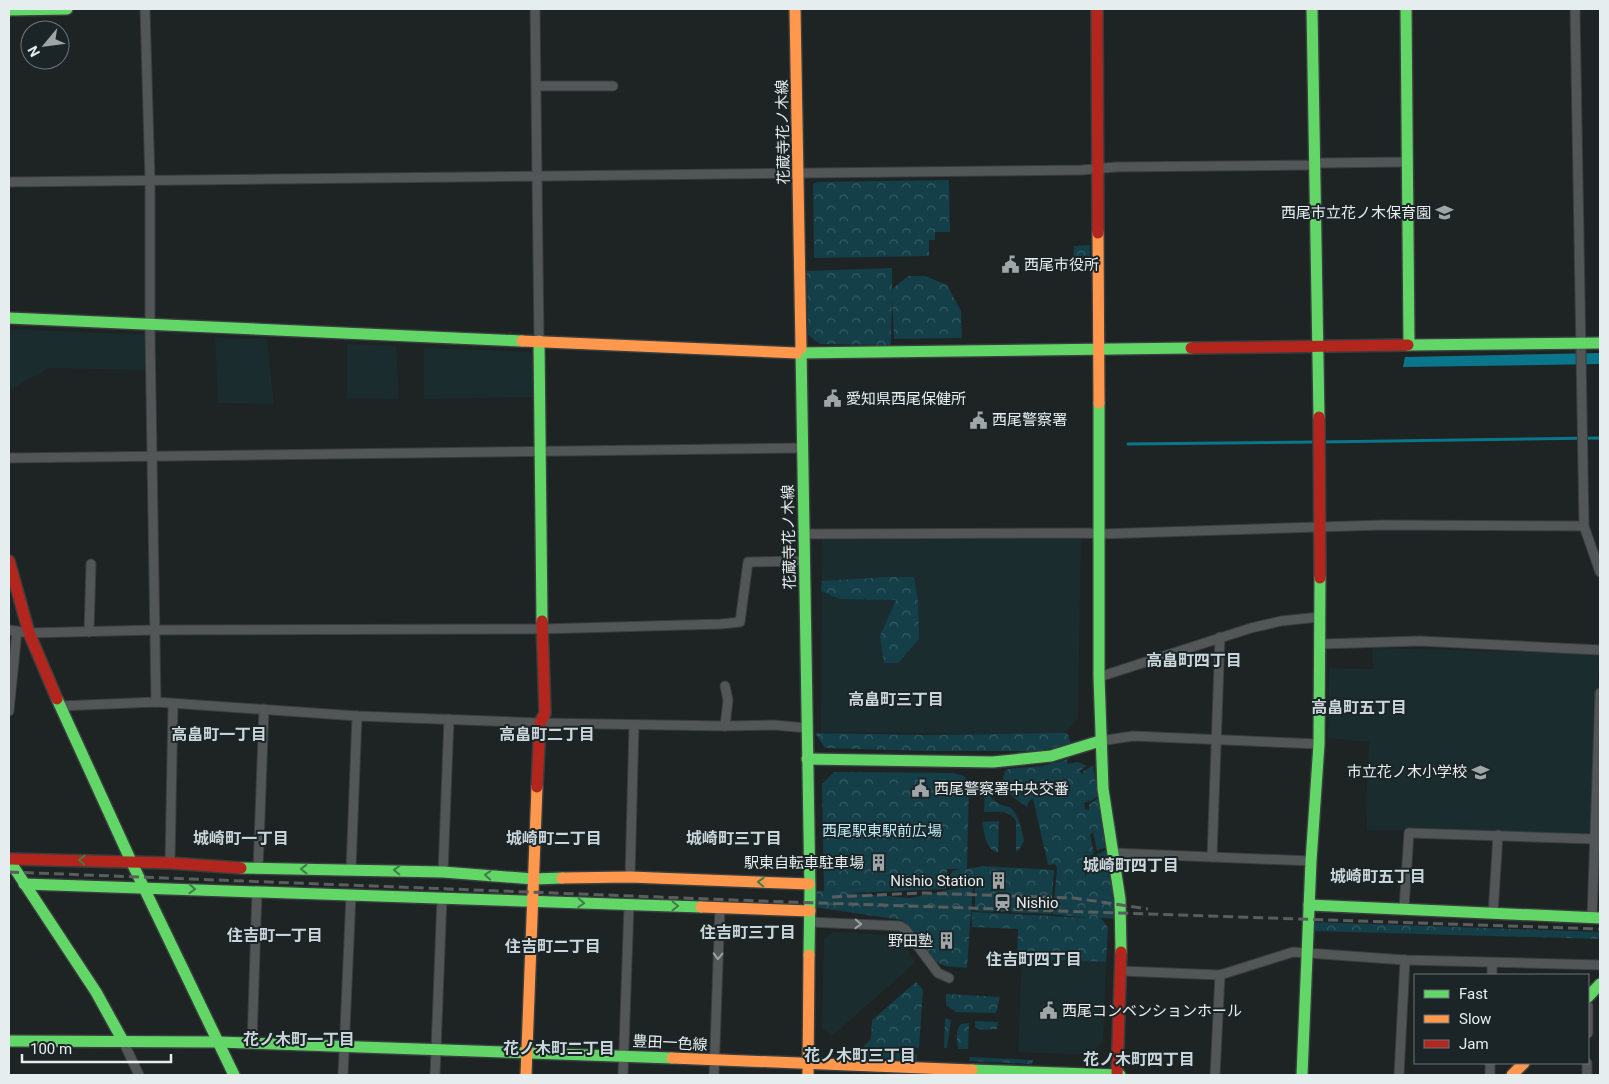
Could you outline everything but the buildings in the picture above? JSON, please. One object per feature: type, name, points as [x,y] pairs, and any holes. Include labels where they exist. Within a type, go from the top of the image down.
[{"type":"street","points":[[9,10],[67,9]]},
{"type":"street","points":[[145,9],[150,180],[150,324],[156,702]]},
{"type":"street","points":[[526,1075],[540,723],[545,713],[542,629],[535,9]]},
{"type":"street","name":"花蔵寺花ノ木線","points":[[795,9],[810,916],[808,1070]]},
{"type":"street","points":[[1098,9],[1100,741],[1103,789],[1120,899],[1122,971],[1118,1075]]},
{"type":"street","points":[[1302,1075],[1311,861],[1319,744],[1321,644],[1319,617],[1318,346],[1312,9]]},
{"type":"street","points":[[1406,9],[1409,345]]},
{"type":"street","points":[[1575,9],[1584,526],[1600,572]]},
{"type":"street","points":[[537,86],[613,86]]},
{"type":"street","points":[[9,182],[1072,170],[1407,162]]},
{"type":"street","points":[[9,318],[802,353],[1600,343]]},
{"type":"street","points":[[9,458],[803,448]]},
{"type":"street","points":[[804,534],[1100,534],[1383,525],[1584,526]]},
{"type":"street","points":[[9,711],[13,630],[29,633],[154,630],[542,629],[721,624],[740,622],[748,562],[805,561]]},
{"type":"street","points":[[9,562],[29,633],[60,706],[143,887],[234,1075]]},
{"type":"street","points":[[89,632],[91,564]]},
{"type":"street","points":[[1099,677],[1251,628],[1281,621],[1319,617]]},
{"type":"street","points":[[1212,857],[1220,637]]},
{"type":"street","points":[[1321,644],[1420,641],[1600,650]]},
{"type":"street","points":[[725,686],[728,700],[725,726]]},
{"type":"street","points":[[1309,905],[1596,918],[1594,839],[1600,694]]},
{"type":"street","points":[[60,706],[156,702],[357,716],[540,723],[774,725],[807,728]]},
{"type":"street","points":[[170,863],[173,704]]},
{"type":"street","points":[[258,869],[264,709]]},
{"type":"street","points":[[351,869],[357,716]]},
{"type":"street","points":[[442,872],[449,719]]},
{"type":"street","points":[[630,877],[634,725]]},
{"type":"street","points":[[807,759],[992,762],[1024,760],[1051,756],[1100,741],[1133,736],[1319,744]]},
{"type":"street","points":[[1404,908],[1409,834],[1594,839]]},
{"type":"street","points":[[1493,914],[1498,835]]},
{"type":"street","points":[[1114,853],[1311,861]]},
{"type":"street","points":[[9,859],[131,861],[258,869],[351,869],[442,872],[534,879],[630,877],[809,884]]},
{"type":"street","points":[[9,859],[96,992],[139,1075]]},
{"type":"street","points":[[24,884],[720,907],[810,916],[900,926],[905,929],[938,973],[949,978]]},
{"type":"street","points":[[252,1043],[257,892]]},
{"type":"street","points":[[343,1075],[351,895]]},
{"type":"street","points":[[435,1075],[442,897]]},
{"type":"street","points":[[623,1075],[629,904]]},
{"type":"street","points":[[714,1075],[720,907]]},
{"type":"street","points":[[1122,971],[1220,975],[1293,952],[1405,960],[1600,965]]},
{"type":"street","points":[[1399,1075],[1405,960]]},
{"type":"street","points":[[1492,963],[1492,974]]},
{"type":"street","points":[[1215,1075],[1220,975]]},
{"type":"street","points":[[1589,996],[1600,984]]},
{"type":"street","name":"豊田一色線","points":[[9,1041],[252,1043],[715,1060],[808,1070],[1118,1075]]},
{"type":"street","points":[[1512,1075],[1523,1064]]},
{"type":"shaded area","points":[[9,329],[146,335],[146,370],[49,368],[9,390]]},
{"type":"shaded area","points":[[215,338],[267,339],[274,404],[218,403]]},
{"type":"shaded area","points":[[347,344],[396,346],[399,399],[347,398]]},
{"type":"shaded area","points":[[424,348],[536,352],[536,397],[424,399]]},
{"type":"shaded area","points":[[1081,535],[1078,719],[1062,735],[821,732],[822,538]]},
{"type":"shaded area","name":"市立花ノ木小学校","points":[[1373,648],[1599,654],[1592,835],[1367,830],[1366,803],[1369,742],[1328,738],[1329,668],[1373,669]]},
{"type":"shaded area","points":[[834,932],[895,935],[916,962],[832,1036],[822,1029],[824,938]]},
{"type":"shaded area","points":[[1022,958],[1106,962],[1103,1042],[1089,1055],[1018,1052]]},
{"type":"green space","points":[[949,180],[950,232],[935,232],[935,240],[929,240],[929,256],[814,258],[813,184],[817,182]]},
{"type":"green space","points":[[1090,245],[1090,267],[1076,266],[1073,263],[1074,246]]},
{"type":"green space","points":[[892,268],[892,289],[908,276],[925,276],[947,285],[961,311],[962,338],[894,339],[892,297],[891,345],[820,344],[808,335],[807,271]]},
{"type":"green space","points":[[914,577],[918,602],[919,639],[898,663],[884,663],[880,636],[896,600],[840,599],[821,591],[822,581]]},
{"type":"green space","points":[[815,733],[926,735],[1067,733],[1071,743],[1040,751],[927,751],[825,748]]},
{"type":"green space","points":[[1068,759],[1067,764],[1078,762],[1087,766],[1079,771],[1083,774],[1093,765],[1098,796],[1089,802],[1088,799],[1088,802],[1084,803],[1085,809],[1089,810],[1089,805],[1099,797],[1107,847],[1097,850],[1091,822],[1093,833],[1090,835],[1094,854],[1085,857],[1085,876],[1086,859],[1107,850],[1110,876],[1104,876],[1112,877],[1117,919],[1101,918],[1108,928],[1106,962],[1017,958],[1018,929],[972,927],[972,912],[1089,918],[1053,914],[1057,868],[1055,864],[1048,865],[1033,799],[1029,801],[1027,807],[1013,797],[1005,788],[1006,783],[1004,783],[1003,776],[1005,775],[1004,772],[1008,769],[1042,766]]},
{"type":"green space","name":"西尾駅東駅前広場","points":[[834,772],[953,773],[964,776],[969,783],[967,869],[983,866],[1054,870],[1051,914],[975,911],[975,882],[948,881],[952,871],[960,869],[947,869],[946,889],[850,893],[910,898],[973,885],[967,968],[945,966],[935,961],[902,920],[813,907],[813,890],[824,891],[822,784]]},
{"type":"green space","points":[[985,782],[991,798],[1001,805],[1011,808],[1018,819],[1024,841],[1016,852],[1016,821],[1013,817],[1002,812],[984,812]]},
{"type":"green space","points":[[999,821],[998,853],[988,845],[982,822]]},
{"type":"green space","points":[[1315,922],[1600,932],[1600,939],[1314,931]]},
{"type":"green space","points":[[916,982],[923,990],[919,1048],[863,1047],[871,1039],[872,1020]]},
{"type":"green space","points":[[946,994],[1000,997],[996,1013],[956,1012],[946,1005]]},
{"type":"green space","points":[[945,1018],[951,1020],[947,1048],[944,1048]]},
{"type":"green space","points":[[975,1021],[998,1022],[997,1029],[980,1030],[975,1027]]},
{"type":"green space","points":[[969,1023],[968,1049],[958,1049],[958,1030],[961,1024]]},
{"type":"green space","points":[[841,1051],[917,1054],[917,1060],[838,1058]]},
{"type":"green space","points":[[970,1057],[1033,1060],[1032,1064],[969,1061]]},
{"type":"water","points":[[1600,353],[1600,364],[1403,367],[1405,357]]},
{"type":"waterway","points":[[1321,442],[1600,438]]},
{"type":"waterway","points":[[1128,444],[1315,442]]},
{"type":"railway","points":[[9,872],[761,901],[1600,929]]},
{"type":"railway","points":[[832,897],[921,893],[1074,898],[1148,909]]},
{"type":"traffic: fast","points":[[9,10],[67,9]]},
{"type":"traffic: fast","points":[[1312,9],[1319,417]]},
{"type":"traffic: fast","points":[[1406,9],[1409,345]]},
{"type":"traffic: fast","points":[[9,318],[522,341]]},
{"type":"traffic: fast","points":[[539,341],[542,621]]},
{"type":"traffic: fast","points":[[1408,345],[1600,343]]},
{"type":"traffic: fast","points":[[801,348],[810,892],[809,955]]},
{"type":"traffic: fast","points":[[797,353],[1191,348]]},
{"type":"traffic: fast","points":[[1099,403],[1099,677],[1103,789],[1120,899],[1121,952]]},
{"type":"traffic: fast","points":[[1302,1075],[1311,861],[1319,744],[1320,578]]},
{"type":"traffic: fast","points":[[57,699],[131,861],[234,1075]]},
{"type":"traffic: fast","points":[[807,759],[993,762],[1051,756],[1100,741]]},
{"type":"traffic: fast","points":[[9,860],[96,992],[123,1041]]},
{"type":"traffic: fast","points":[[241,868],[443,872],[534,879],[562,878]]},
{"type":"traffic: fast","points":[[24,884],[701,907]]},
{"type":"traffic: fast","points":[[1309,905],[1600,918]]},
{"type":"traffic: fast","points":[[1589,996],[1600,984]]},
{"type":"traffic: fast","points":[[9,1041],[218,1042],[672,1058]]},
{"type":"traffic: fast","points":[[972,1070],[1120,1075]]},
{"type":"traffic: slow","points":[[795,9],[801,348]]},
{"type":"traffic: slow","points":[[1098,233],[1099,403]]},
{"type":"traffic: slow","points":[[522,341],[797,353]]},
{"type":"traffic: slow","points":[[526,1075],[537,787]]},
{"type":"traffic: slow","points":[[562,878],[630,877],[809,884]]},
{"type":"traffic: slow","points":[[701,907],[810,911]]},
{"type":"traffic: slow","points":[[808,1075],[809,955]]},
{"type":"traffic: slow","points":[[672,1058],[972,1070]]},
{"type":"traffic: slow","points":[[1512,1075],[1523,1064]]},
{"type":"traffic: jam","points":[[1097,9],[1098,233]]},
{"type":"traffic: jam","points":[[1191,348],[1408,345]]},
{"type":"traffic: jam","points":[[1319,417],[1320,578]]},
{"type":"traffic: jam","points":[[9,561],[29,633],[57,699]]},
{"type":"traffic: jam","points":[[537,787],[540,723],[545,713],[542,621]]},
{"type":"traffic: jam","points":[[9,859],[170,863],[241,868]]},
{"type":"traffic: jam","points":[[1117,1075],[1121,952]]},
{"type":"place","name":"西尾市立花ノ木保育園","points":[[1445,213]]},
{"type":"place","name":"西尾市役所","points":[[1010,265]]},
{"type":"place","name":"愛知県西尾保健所","points":[[832,399]]},
{"type":"place","name":"西尾警察署","points":[[978,420]]},
{"type":"place","name":"市立花ノ木小学校","points":[[1481,772]]},
{"type":"place","name":"西尾警察署中央交番","points":[[920,789]]},
{"type":"place","name":"駅東自転車駐車場","points":[[878,863]]},
{"type":"place","name":"Nishio Station","points":[[998,881]]},
{"type":"place","name":"Nishio","points":[[1002,903]]},
{"type":"place","name":"野田塾","points":[[947,941]]},
{"type":"place","name":"西尾コンベンションホール","points":[[1048,1011]]},
{"type":"district","name":"高畠町四丁目","points":[[1194,660]]},
{"type":"district","name":"高畠町三丁目","points":[[896,699]]},
{"type":"district","name":"高畠町五丁目","points":[[1359,707]]},
{"type":"district","name":"高畠町一丁目","points":[[219,734]]},
{"type":"district","name":"高畠町二丁目","points":[[547,734]]},
{"type":"district","name":"城崎町一丁目","points":[[241,838]]},
{"type":"district","name":"城崎町二丁目","points":[[554,838]]},
{"type":"district","name":"城崎町三丁目","points":[[734,838]]},
{"type":"district","name":"城崎町四丁目","points":[[1131,865]]},
{"type":"district","name":"城崎町五丁目","points":[[1378,876]]},
{"type":"district","name":"住吉町三丁目","points":[[748,932]]},
{"type":"district","name":"住吉町一丁目","points":[[275,935]]},
{"type":"district","name":"住吉町二丁目","points":[[553,946]]},
{"type":"district","name":"住吉町四丁目","points":[[1034,959]]},
{"type":"district","name":"花ノ木町一丁目","points":[[299,1039]]},
{"type":"district","name":"花ノ木町二丁目","points":[[559,1048]]},
{"type":"district","name":"花ノ木町三丁目","points":[[860,1055]]},
{"type":"district","name":"花ノ木町四丁目","points":[[1139,1059]]}]
